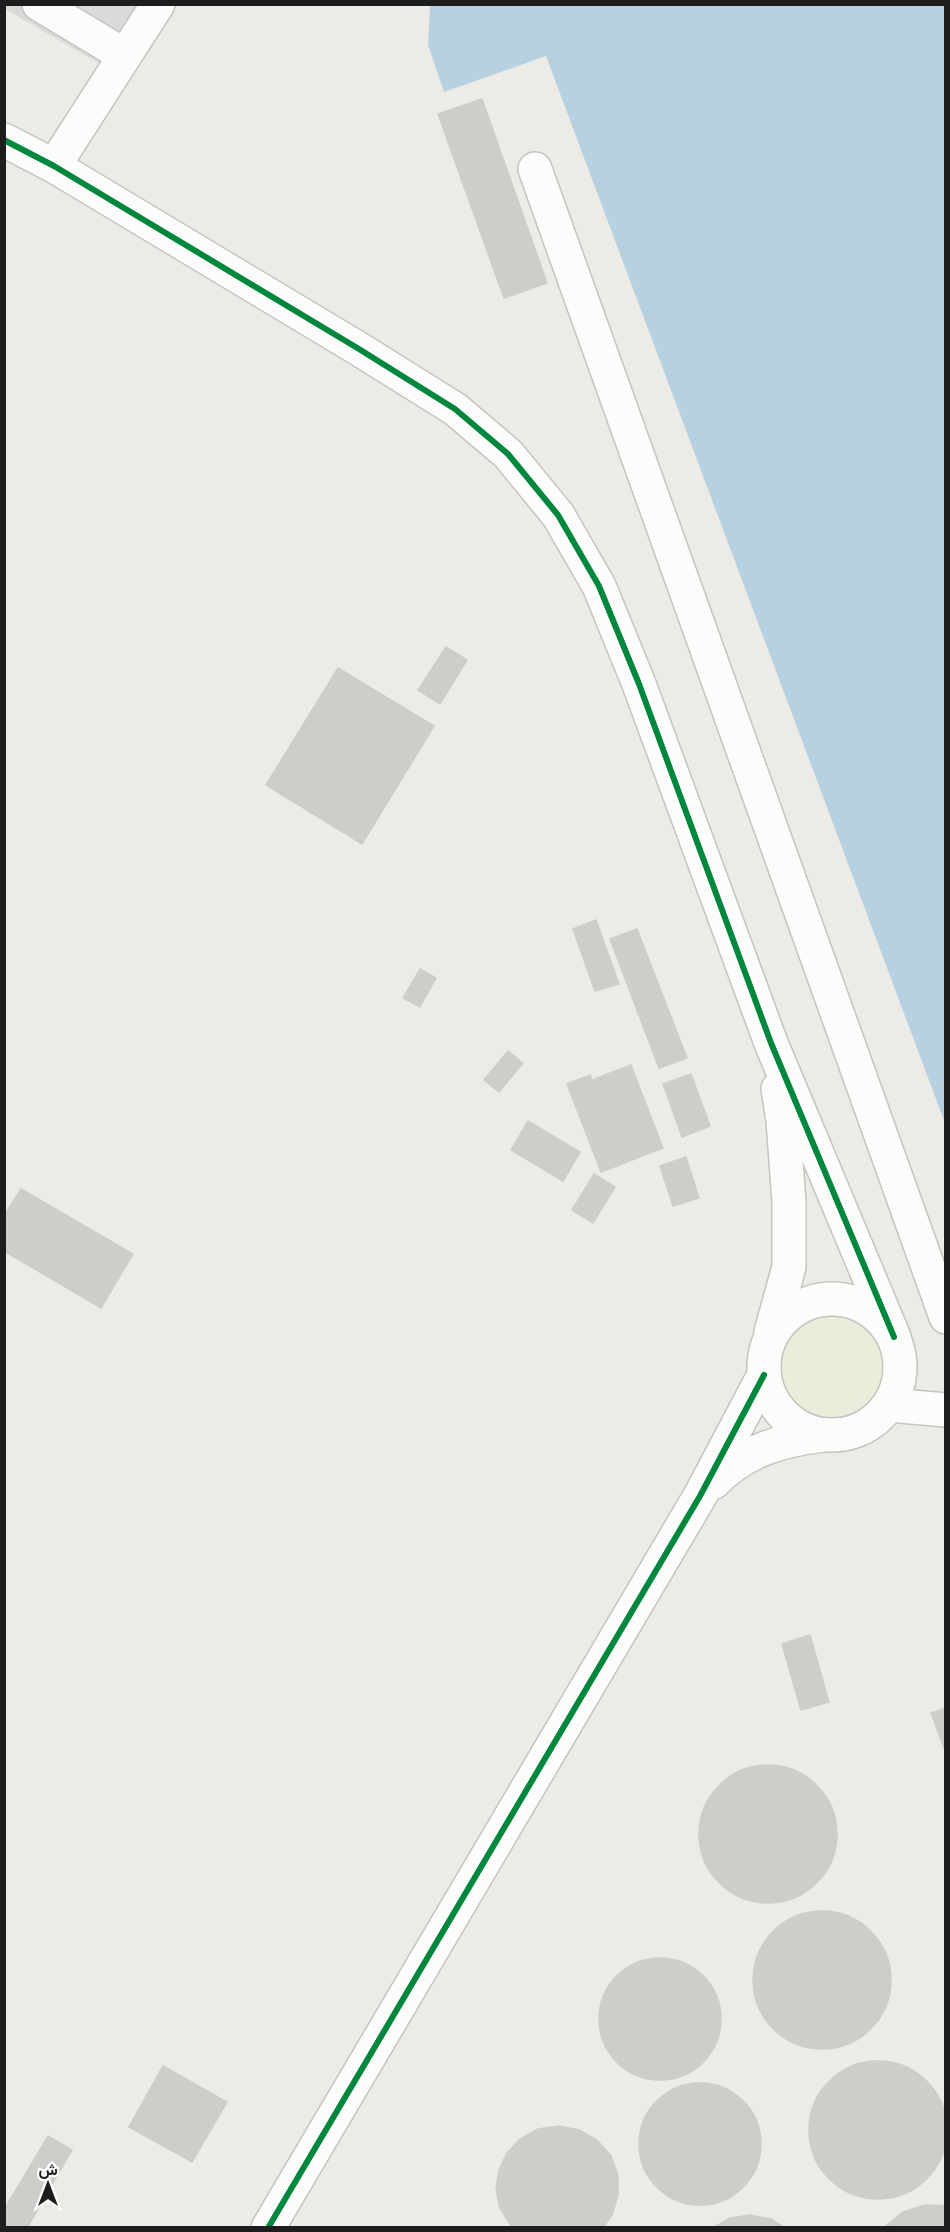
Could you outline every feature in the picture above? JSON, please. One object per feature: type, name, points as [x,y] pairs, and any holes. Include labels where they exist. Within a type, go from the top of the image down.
[{"type":"street","points":[[39,4],[124,55]]},
{"type":"street","points":[[54,166],[158,4]]},
{"type":"street","points":[[4,140],[54,166],[455,409],[508,454],[558,515],[603,597],[639,684],[771,1043],[900,1353],[901,1371],[897,1389],[889,1405],[877,1419],[843,1434],[789,1439],[755,1451],[725,1470],[700,1496]]},
{"type":"street","points":[[535,169],[945,1317]]},
{"type":"street","points":[[771,1043],[783,1120],[789,1202],[789,1267],[764,1358],[764,1375],[771,1396],[784,1415],[802,1428],[825,1434]]},
{"type":"street","points":[[769,1341],[780,1322],[797,1308],[818,1300],[841,1299],[862,1305],[880,1318],[894,1337]]},
{"type":"street","points":[[268,2228],[700,1496],[764,1375]]},
{"type":"street","points":[[889,1405],[945,1410]]},
{"type":"green space","points":[[831,1315],[860,1323],[874,1337],[882,1366],[874,1395],[860,1409],[831,1417],[802,1409],[788,1395],[780,1366],[788,1337],[802,1323]]},
{"type":"shaded area","points":[[5,4],[174,5],[130,81],[5,9]]},
{"type":"water","points":[[430,5],[945,5],[945,1123],[546,56],[444,92],[428,45]]},
{"type":"building","points":[[482,99],[547,283],[504,298],[438,114]]},
{"type":"building","points":[[446,647],[467,660],[440,704],[418,690]]},
{"type":"building","points":[[338,668],[434,726],[362,844],[266,785]]},
{"type":"building","points":[[596,920],[619,984],[595,991],[573,929]]},
{"type":"building","points":[[637,929],[687,1058],[659,1068],[610,939]]},
{"type":"building","points":[[420,969],[436,978],[420,1007],[403,998]]},
{"type":"building","points":[[508,1051],[523,1063],[499,1092],[484,1080]]},
{"type":"building","points":[[631,1065],[663,1148],[601,1172],[567,1084],[590,1075],[592,1080]]},
{"type":"building","points":[[691,1074],[710,1126],[682,1137],[663,1084]]},
{"type":"building","points":[[528,1121],[580,1152],[563,1181],[511,1150]]},
{"type":"building","points":[[686,1157],[699,1198],[673,1206],[660,1166]]},
{"type":"building","points":[[594,1174],[615,1187],[593,1223],[572,1210]]},
{"type":"building","points":[[21,1189],[133,1254],[101,1308],[4,1251],[4,1216]]},
{"type":"building","points":[[810,1635],[829,1702],[801,1710],[782,1644]]},
{"type":"building","points":[[946,1708],[946,1753],[931,1713]]},
{"type":"building","points":[[768,1765],[795,1770],[807,1776],[817,1785],[826,1795],[832,1807],[837,1834],[832,1861],[826,1873],[817,1883],[807,1892],[795,1898],[768,1903],[741,1898],[729,1892],[719,1883],[710,1873],[704,1861],[699,1834],[704,1807],[710,1795],[719,1785],[729,1776],[741,1770]]},
{"type":"building","points":[[822,1911],[849,1916],[861,1922],[871,1931],[880,1941],[886,1953],[891,1980],[886,2007],[880,2019],[871,2029],[861,2038],[849,2044],[822,2049],[795,2044],[783,2038],[773,2029],[764,2019],[758,2007],[753,1980],[758,1953],[764,1941],[773,1931],[783,1922],[795,1916]]},
{"type":"building","points":[[660,1958],[683,1963],[703,1976],[716,1996],[721,2019],[716,2042],[703,2062],[683,2075],[660,2080],[637,2075],[617,2062],[604,2042],[599,2019],[604,1996],[617,1976],[637,1963]]},
{"type":"building","points":[[878,2061],[905,2066],[917,2072],[927,2081],[936,2091],[942,2103],[947,2130],[942,2157],[936,2169],[927,2179],[917,2188],[905,2194],[878,2199],[851,2194],[839,2188],[829,2179],[820,2169],[814,2157],[809,2130],[814,2103],[820,2091],[829,2081],[839,2072],[851,2066]]},
{"type":"building","points":[[163,2066],[227,2102],[192,2162],[129,2127]]},
{"type":"building","points":[[700,2083],[723,2088],[743,2101],[756,2121],[761,2144],[756,2167],[743,2187],[723,2200],[700,2205],[677,2200],[657,2187],[644,2167],[639,2144],[644,2121],[657,2101],[677,2088]]},
{"type":"building","points":[[559,2126],[579,2130],[597,2140],[611,2156],[618,2176],[618,2196],[612,2215],[603,2228],[512,2228],[500,2208],[496,2189],[499,2170],[507,2153],[520,2139],[538,2129]]},
{"type":"building","points":[[48,2136],[72,2150],[27,2228],[4,2228],[4,2210]]},
{"type":"building","points":[[925,2205],[946,2206],[946,2228],[883,2228],[903,2212]]},
{"type":"building","points":[[750,2215],[771,2219],[785,2228],[713,2228],[730,2218]]},
{"type":"cycle path","points":[[4,140],[54,166],[455,409],[508,454],[558,515],[599,586],[639,684],[771,1043],[894,1337]]},
{"type":"cycle path","points":[[268,2228],[700,1496],[764,1375]]}]
